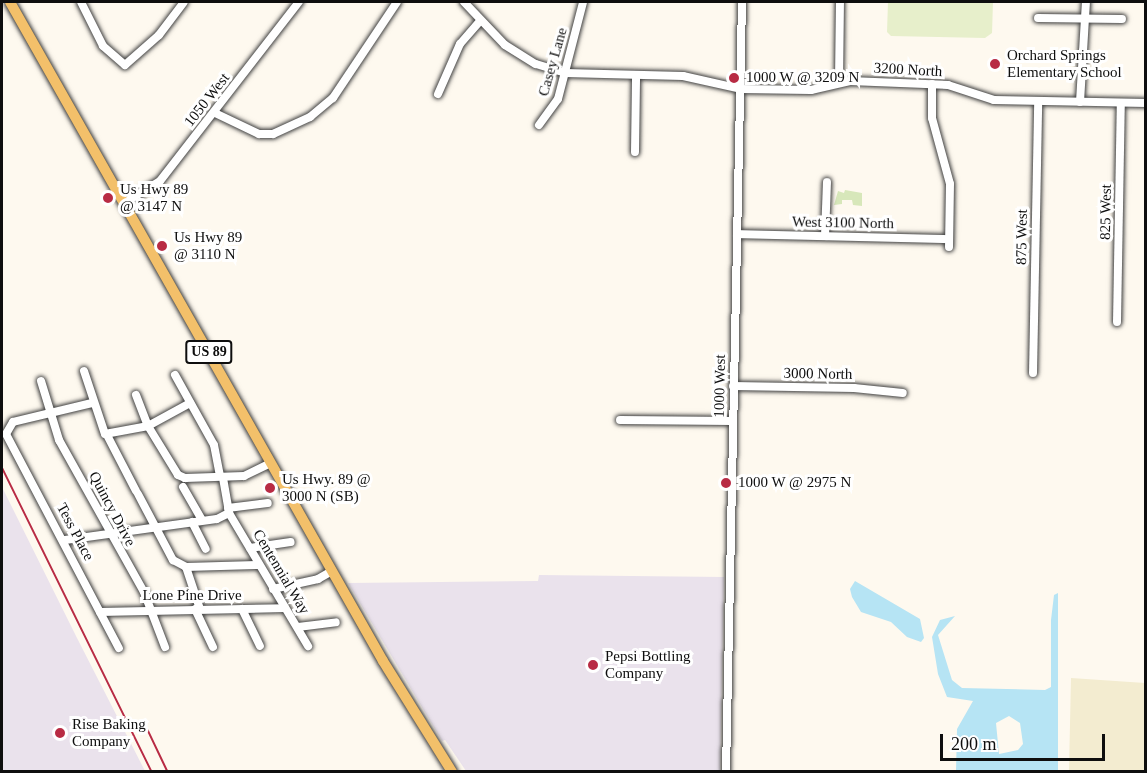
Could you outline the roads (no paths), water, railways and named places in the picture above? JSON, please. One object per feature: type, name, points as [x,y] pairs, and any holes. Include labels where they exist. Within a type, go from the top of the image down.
[{"type":"main road","name":"US 89","points":[[10,2],[332,571],[452,771]]},
{"type":"street","points":[[81,2],[103,46],[125,65],[159,34],[184,2]]},
{"type":"street","name":"1050 West","points":[[124,203],[160,181],[299,2]]},
{"type":"street","points":[[215,113],[259,134],[273,134],[310,117],[333,98],[397,2]]},
{"type":"street","name":"3200 North","points":[[464,2],[480,21],[522,57],[565,74],[683,76],[741,89],[811,90],[839,81],[932,84],[960,88],[994,100],[1146,103]]},
{"type":"street","name":"Casey Lane","points":[[539,125],[555,106],[583,2]]},
{"type":"street","name":"1000 West","points":[[726,771],[742,2]]},
{"type":"street","points":[[839,81],[840,2]]},
{"type":"street","points":[[1080,102],[1083,19],[1086,2]]},
{"type":"street","points":[[1038,18],[1122,19]]},
{"type":"street","points":[[438,94],[460,44],[480,21]]},
{"type":"street","points":[[635,152],[636,76]]},
{"type":"street","name":"West 3100 North","points":[[737,234],[949,243],[950,184],[932,118],[932,84]]},
{"type":"street","name":"875 West","points":[[1033,373],[1038,101]]},
{"type":"street","name":"825 West","points":[[1117,322],[1121,103]]},
{"type":"street","points":[[825,236],[827,182]]},
{"type":"street","points":[[84,371],[92,403],[107,435],[176,564],[186,567],[259,565]]},
{"type":"street","name":"Centennial Way","points":[[175,375],[214,445],[228,511],[273,589],[285,608],[290,610],[308,646]]},
{"type":"street","name":"Quincy Drive","points":[[41,381],[59,440],[144,592],[147,609],[165,647]]},
{"type":"street","name":"3000 North","points":[[733,386],[854,388],[903,393]]},
{"type":"street","points":[[136,395],[148,426],[178,475],[185,478],[244,476],[271,463]]},
{"type":"street","points":[[49,413],[92,403]]},
{"type":"street","points":[[107,435],[148,426],[190,403]]},
{"type":"street","name":"Tess Place","points":[[49,413],[13,422],[6,429],[119,648]]},
{"type":"street","points":[[620,420],[732,422]]},
{"type":"street","points":[[183,487],[202,520]]},
{"type":"street","points":[[65,540],[192,522],[228,511],[268,503]]},
{"type":"street","points":[[192,522],[206,549]]},
{"type":"street","points":[[250,548],[291,542]]},
{"type":"street","points":[[186,567],[197,609],[213,647]]},
{"type":"street","points":[[273,589],[318,579],[332,571]]},
{"type":"street","name":"Lone Pine Drive","points":[[100,612],[147,609],[285,608]]},
{"type":"street","points":[[242,609],[260,646]]},
{"type":"street","points":[[298,627],[336,622]]},
{"type":"water","points":[[855,581],[920,619],[924,638],[921,642],[907,637],[891,622],[861,612],[850,589]]},
{"type":"water","points":[[1058,593],[1058,771],[956,771],[957,729],[973,701],[947,697],[938,674],[932,637],[940,620],[955,616],[938,635],[952,680],[962,688],[1045,690],[1051,687],[1051,620],[1054,595]],"holes":[[[1009,716],[1020,723],[1023,744],[1018,750],[999,754],[996,723]]]},
{"type":"railway","points":[[2,467],[152,772]]},
{"type":"railway","points":[[148,730],[168,772]]},
{"type":"place","name":"Orchard Springs Elementary School","points":[[995,64]]},
{"type":"place","name":"1000 W @ 3209 N","points":[[734,78]]},
{"type":"place","name":"Us Hwy 89 @ 3147 N","points":[[108,198]]},
{"type":"place","name":"Us Hwy 89 @ 3110 N","points":[[162,246]]},
{"type":"place","name":"1000 W @ 2975 N","points":[[726,483]]},
{"type":"place","name":"Us Hwy. 89 @ 3000 N (SB)","points":[[270,488]]},
{"type":"place","name":"Pepsi Bottling Company","points":[[593,665]]},
{"type":"place","name":"Rise Baking Company","points":[[60,733]]}]
